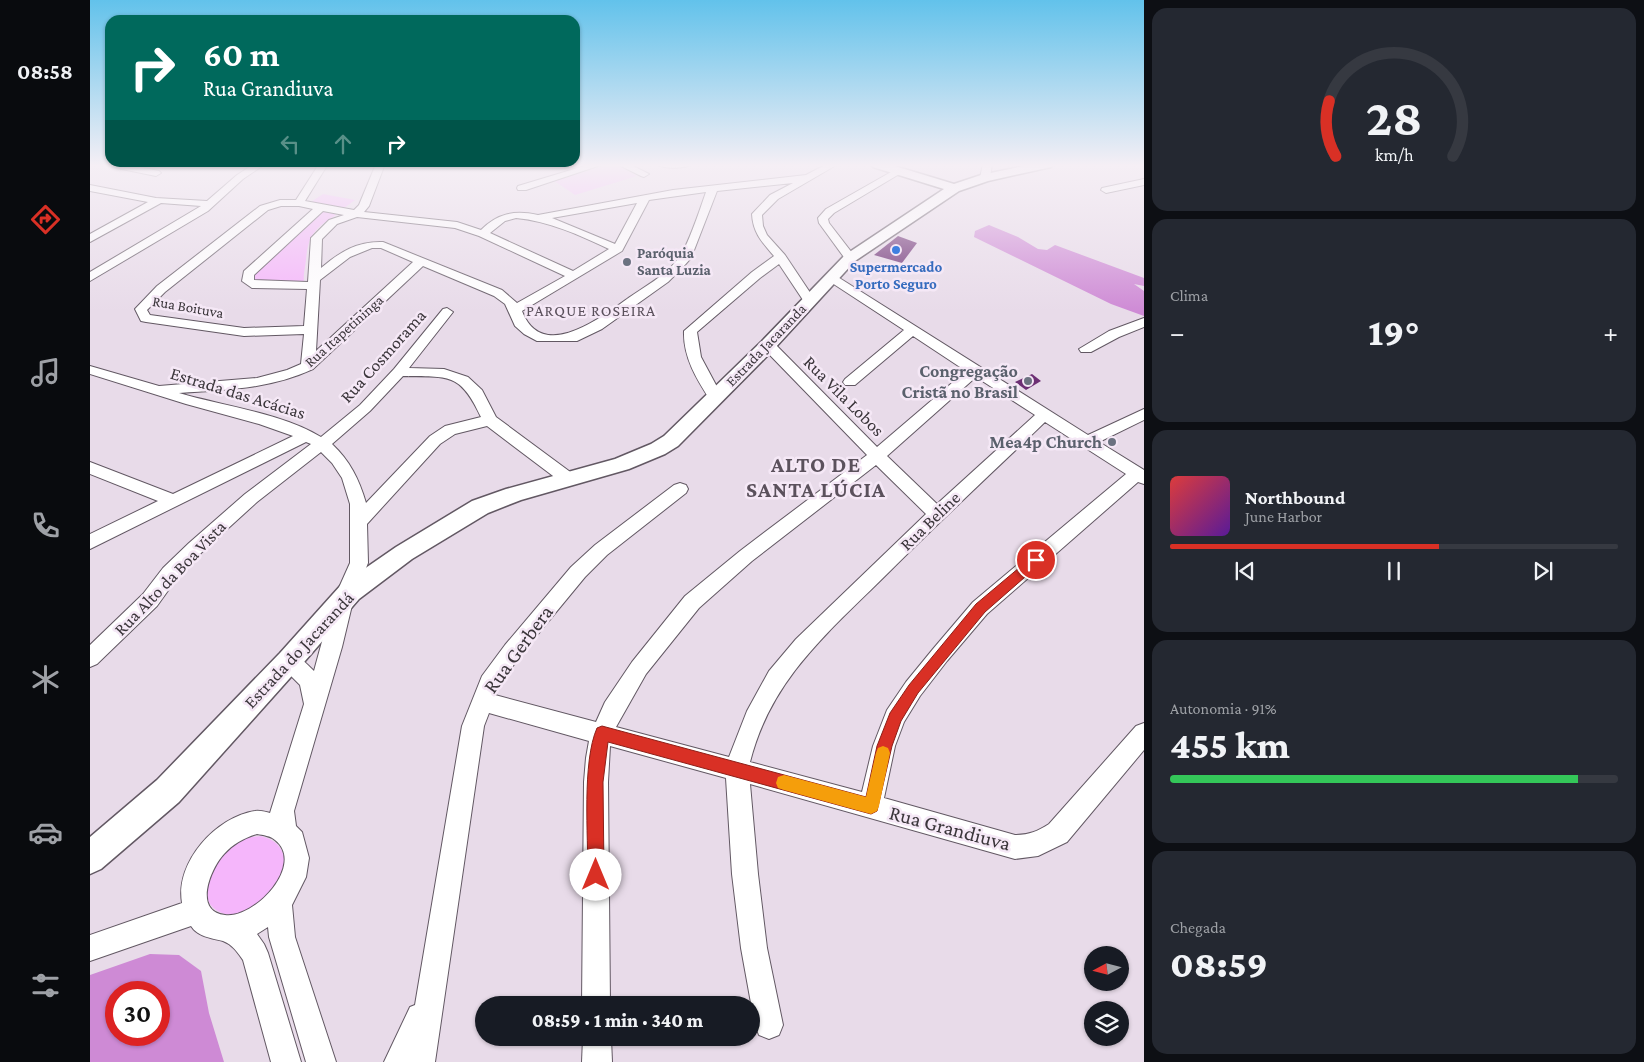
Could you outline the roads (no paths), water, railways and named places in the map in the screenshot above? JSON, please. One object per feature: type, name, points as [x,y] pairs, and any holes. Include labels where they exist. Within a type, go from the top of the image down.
[{"type":"main road","name":"Estrada Jacaranda","points":[[567,478],[622,464],[658,450],[671,441],[768,345],[850,258],[916,214]]},
{"type":"main road","name":"Estrada do Jacarandá","points":[[90,858],[168,791],[289,661],[350,592],[404,553],[480,507],[514,494],[567,478]]},
{"type":"street","points":[[90,239],[138,214]]},
{"type":"street","points":[[90,277],[196,214]]},
{"type":"street","name":"Rua Boituva","points":[[257,214],[161,288],[141,309],[142,313],[146,318],[216,329],[259,332],[309,330]]},
{"type":"street","points":[[314,214],[248,274],[248,281],[258,284],[313,283],[336,262],[357,247],[372,244],[392,248],[498,293],[510,302],[520,323],[529,331],[542,338],[572,338],[608,320],[671,274],[682,261],[702,214]]},
{"type":"street","name":"Rua Boituva","points":[[356,214],[457,225],[483,234],[575,276]]},
{"type":"street","points":[[308,366],[309,330],[317,238],[333,222],[356,214]]},
{"type":"street","points":[[483,234],[505,217],[518,215],[541,217],[560,214]]},
{"type":"street","points":[[515,310],[618,249],[637,214]]},
{"type":"street","points":[[757,214],[758,226],[762,236],[780,257],[809,300]]},
{"type":"street","points":[[828,214],[824,218],[824,223],[850,258]]},
{"type":"street","points":[[541,217],[618,249]]},
{"type":"street","points":[[716,398],[694,357],[690,340],[691,331],[756,275],[780,257]]},
{"type":"street","name":"Rua Itapetininga","points":[[155,390],[277,380],[294,374],[308,366],[421,261]]},
{"type":"street","points":[[314,263],[336,262]]},
{"type":"street","points":[[833,278],[1141,476],[980,608],[940,655],[913,689],[895,717],[884,746],[871,806]]},
{"type":"street","name":"Rua Cosmorama","points":[[322,444],[365,408],[399,372],[447,312]]},
{"type":"street","points":[[1086,349],[1114,334],[1144,322]]},
{"type":"street","points":[[850,382],[912,330]]},
{"type":"street","name":"Rua Vila Lobos","points":[[768,345],[937,514]]},
{"type":"street","name":"Estrada das Acácias","points":[[90,370],[199,403],[264,420],[307,435],[322,444],[338,459],[350,478],[358,504],[359,563],[343,601],[332,647],[282,811],[284,829]]},
{"type":"street","points":[[596,996],[597,758],[602,733],[612,709],[639,668],[692,602],[746,556],[877,456],[975,370]]},
{"type":"street","points":[[399,372],[444,373],[463,380],[476,394],[490,420],[567,478]]},
{"type":"street","name":"Rua Itapetininga","points":[[199,403],[210,394],[227,385]]},
{"type":"street","points":[[1087,442],[1144,414]]},
{"type":"street","name":"Rua Beline","points":[[769,1025],[754,948],[745,874],[737,770],[743,746],[776,678],[818,629],[937,514],[1044,415]]},
{"type":"street","points":[[359,521],[435,440],[450,430],[490,420]]},
{"type":"street","points":[[90,542],[307,435]]},
{"type":"street","name":"Rua Alto da Boa Vista","points":[[90,658],[150,600],[170,574],[195,548],[251,498],[322,444]]},
{"type":"street","points":[[90,468],[174,501]]},
{"type":"street","name":"Rua Gerbera","points":[[420,1062],[473,726],[489,684],[512,651],[578,572],[601,550],[680,489]]},
{"type":"street","points":[[289,661],[310,681],[314,702]]},
{"type":"street","name":"Rua Grandiuva","points":[[481,702],[871,806],[1015,847],[1027,848],[1048,840],[1058,833],[1144,733]]},
{"type":"street","points":[[257,822],[272,823],[284,829],[293,839],[297,853],[296,869],[290,887],[279,903],[267,914],[241,928],[215,927],[204,921],[197,911],[193,896],[195,880],[202,863],[226,835],[257,822]]},
{"type":"street","points":[[279,903],[282,937],[321,1062]]},
{"type":"street","points":[[90,948],[197,911]]},
{"type":"street","points":[[228,929],[244,939],[255,954],[286,1062]]},
{"type":"street","name":"Rua Gerbera","points":[[399,1062],[414,1034],[431,983]]},
{"type":"street","points":[[597,1046],[597,1062]]},
{"type":"place","name":"Supermercado Porto Seguro","points":[[896,250]]},
{"type":"place","name":"Paróquia Santa Luzia","points":[[627,262]]},
{"type":"place","name":"Congregação Cristã no Brasil","points":[[1028,381]]},
{"type":"place","name":"Mea4p Church","points":[[1112,442]]},
{"type":"district","name":"PARQUE ROSEIRA","points":[[591,310]]},
{"type":"district","name":"ALTO DE SANTA LÚCIA","points":[[816,476]]}]
